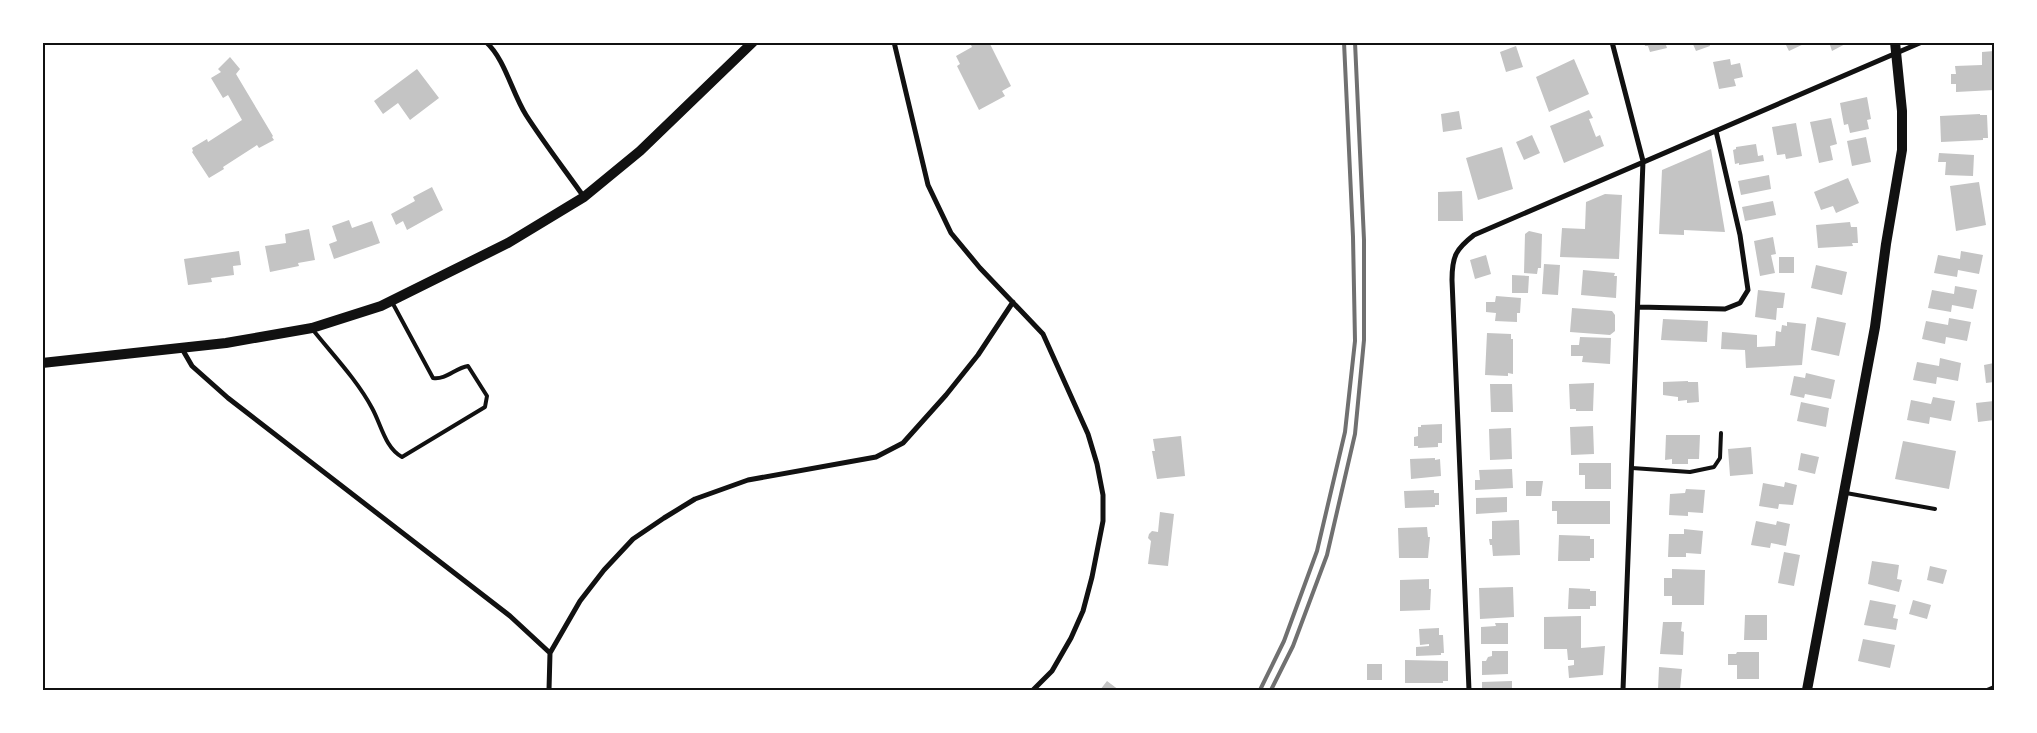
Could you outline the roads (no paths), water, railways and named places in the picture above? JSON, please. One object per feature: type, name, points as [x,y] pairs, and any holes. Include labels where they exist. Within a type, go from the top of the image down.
[{"type":"main road","points":[[42,363],[226,343],[312,328],[391,301],[499,247],[584,197],[640,151],[753,42]]},
{"type":"main road","points":[[1807,690],[1875,327],[1902,150],[1902,111],[1894,42]]},
{"type":"street","points":[[486,42],[496,52]]},
{"type":"street","points":[[495,42],[500,62],[525,114],[584,197]]},
{"type":"street","points":[[894,42],[928,185],[951,233],[980,268],[1043,334],[1088,434],[1098,464],[1104,495],[1103,521],[1083,611],[1071,638],[1052,672],[1033,690]]},
{"type":"street","points":[[1612,42],[1643,161],[1623,690]]},
{"type":"street","points":[[1468,690],[1452,261],[1459,246],[1474,235],[1922,42]]},
{"type":"street","points":[[1638,307],[1725,309],[1740,302],[1748,290],[1740,235],[1716,131]]},
{"type":"street","points":[[550,690],[550,653],[580,601],[604,570],[633,539],[695,500],[748,480],[876,457],[903,443],[921,425],[962,375],[1013,302]]},
{"type":"street","points":[[181,347],[192,366],[228,398],[510,616],[550,653]]},
{"type":"lane","points":[[312,328],[355,382],[372,407],[393,452],[402,457],[485,408],[487,396],[468,366],[459,367],[440,379],[433,378],[391,301]]},
{"type":"lane","points":[[1632,468],[1690,472],[1714,468],[1720,458],[1721,433]]},
{"type":"lane","points":[[1844,493],[1935,509]]},
{"type":"lane","points":[[1986,690],[1994,687]]},
{"type":"railway","points":[[1260,690],[1284,641],[1317,551],[1345,432],[1355,341],[1353,237],[1344,42]]},
{"type":"railway","points":[[1271,690],[1293,646],[1327,555],[1355,434],[1364,340],[1364,240],[1355,42]]}]
